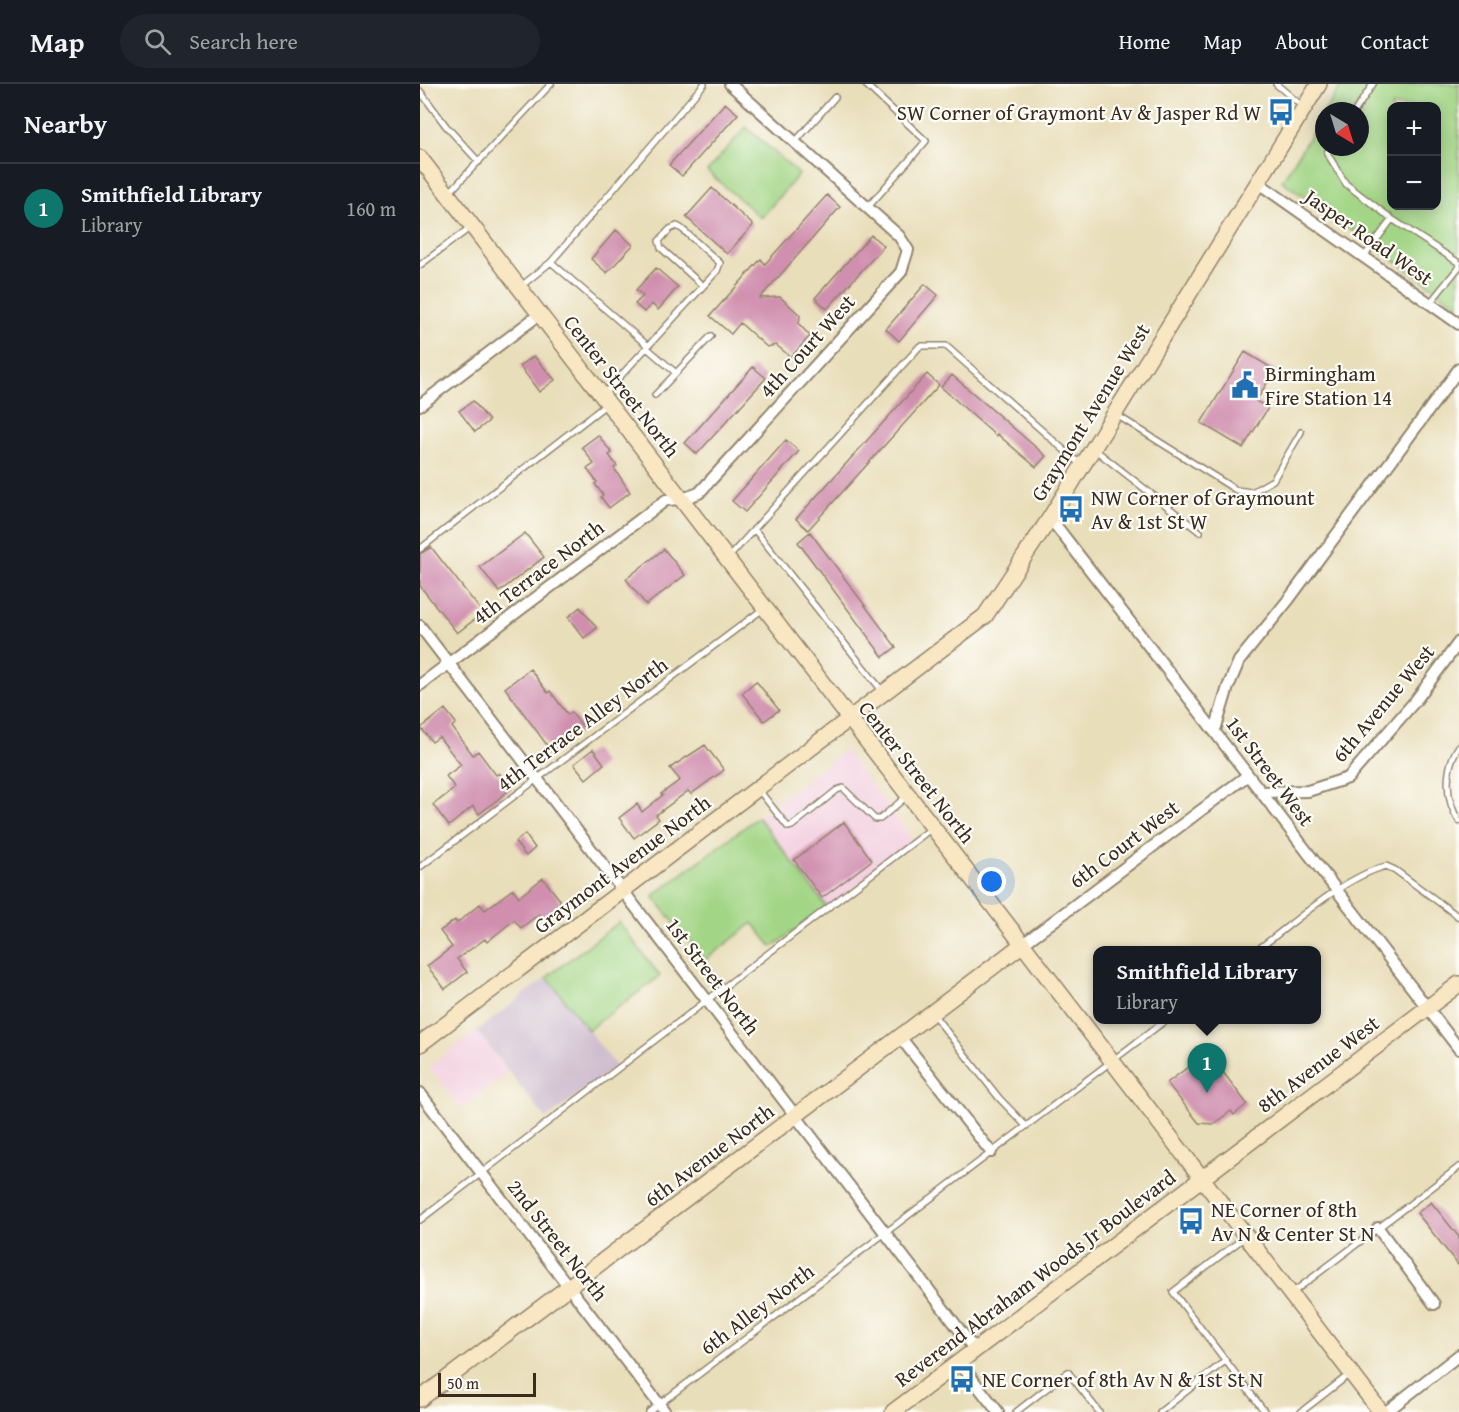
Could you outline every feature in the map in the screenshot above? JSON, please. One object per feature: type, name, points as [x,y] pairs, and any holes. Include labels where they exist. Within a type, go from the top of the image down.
[{"type":"street","points":[[730,84],[868,207]]},
{"type":"street","name":"Graymont Avenue West","points":[[850,719],[985,616],[1050,518],[1319,84]]},
{"type":"street","name":"Center Street North","points":[[420,158],[1246,1236],[1384,1412]]},
{"type":"street","name":"Jasper Road West","points":[[1257,182],[1459,324]]},
{"type":"street","name":"4th Court West","points":[[682,499],[699,493],[901,272],[908,250],[899,236],[868,207]]},
{"type":"street","points":[[420,405],[540,314]]},
{"type":"street","points":[[1215,730],[1228,687],[1239,661],[1289,599],[1459,369]]},
{"type":"street","name":"4th Terrace North","points":[[420,685],[666,500],[682,499]]},
{"type":"street","name":"1st Street West","points":[[1050,518],[1459,1049]]},
{"type":"street","name":"1st Street North","points":[[420,626],[975,1350]]},
{"type":"street","name":"6th Avenue West","points":[[1261,792],[1308,791],[1348,778],[1416,700],[1459,642]]},
{"type":"street","name":"Graymont Avenue North","points":[[420,1044],[850,719]]},
{"type":"street","name":"6th Court West","points":[[1023,944],[1248,775]]},
{"type":"street","name":"6th Avenue North","points":[[420,1399],[1023,944]]},
{"type":"street","name":"8th Avenue West","points":[[1202,1178],[1459,984]]},
{"type":"street","points":[[900,1037],[991,1152]]},
{"type":"street","name":"2nd Street North","points":[[420,1093],[662,1408]]},
{"type":"street","name":"Reverend Abraham Woods Jr Boulevard","points":[[893,1412],[1202,1178]]},
{"type":"street","points":[[1378,1228],[1434,1304]]},
{"type":"street","points":[[1384,1412],[1459,1355]]},
{"type":"street","points":[[959,1362],[999,1412]]},
{"type":"lane","points":[[447,194],[550,84]]},
{"type":"lane","points":[[520,288],[551,262],[704,84]]},
{"type":"lane","points":[[864,84],[926,141],[868,207]]},
{"type":"lane","points":[[1276,84],[1304,108]]},
{"type":"lane","points":[[1361,102],[1373,84]]},
{"type":"lane","points":[[420,91],[446,126],[479,162]]},
{"type":"lane","points":[[795,142],[835,97]]},
{"type":"lane","points":[[1329,156],[1346,184],[1459,265],[1429,304]]},
{"type":"lane","points":[[1363,258],[1392,219]]},
{"type":"lane","points":[[420,265],[472,226]]},
{"type":"lane","points":[[420,549],[606,400],[648,347],[717,271],[720,263],[682,229],[677,226],[670,229],[659,241],[661,248],[703,286]]},
{"type":"lane","points":[[551,262],[676,373]]},
{"type":"lane","points":[[656,395],[711,336]]},
{"type":"lane","points":[[727,558],[920,346],[946,346],[1082,466]]},
{"type":"lane","points":[[1114,413],[1236,490],[1252,492],[1273,480],[1301,432]]},
{"type":"lane","points":[[1092,448],[1200,532]]},
{"type":"lane","points":[[754,529],[884,693]]},
{"type":"lane","name":"4th Terrace Alley North","points":[[420,867],[765,608]]},
{"type":"lane","points":[[1459,746],[1449,772],[1448,794],[1454,814],[1459,821]]},
{"type":"lane","points":[[757,788],[788,827],[837,790],[843,788],[875,819],[880,819],[908,795]]},
{"type":"lane","points":[[420,1220],[933,827]]},
{"type":"lane","points":[[1264,946],[1337,890],[1374,869],[1386,866],[1459,917]]},
{"type":"lane","points":[[932,1013],[999,1098],[1026,1126]]},
{"type":"lane","name":"6th Alley North","points":[[649,1412],[662,1408],[991,1152],[1161,1024]]},
{"type":"lane","points":[[1291,1294],[1459,1167]]},
{"type":"lane","points":[[1246,1236],[1173,1292],[1264,1412]]},
{"type":"lane","points":[[1160,1412],[1225,1361]]},
{"type":"lane","points":[[1016,1412],[1068,1372],[1099,1412]]},
{"type":"lane","points":[[1301,1412],[1352,1373]]},
{"type":"shaded area","points":[[845,750],[914,841],[827,907],[758,817]]},
{"type":"shaded area","points":[[547,977],[616,1066],[546,1119],[477,1031]]},
{"type":"shaded area","points":[[477,1031],[509,1072],[461,1109],[429,1067]]},
{"type":"green space","points":[[1342,84],[1459,84],[1459,306],[1282,181],[1315,128],[1315,156],[1369,156],[1369,102],[1331,102]]},
{"type":"green space","points":[[746,127],[799,174],[761,218],[707,171]]},
{"type":"green space","points":[[758,817],[827,907],[772,947],[753,923],[704,961],[653,896]]},
{"type":"green space","points":[[619,922],[660,976],[588,1030],[547,977]]},
{"type":"building","points":[[725,103],[738,114],[682,176],[669,165]]},
{"type":"building","points":[[712,188],[753,225],[727,254],[686,217]]},
{"type":"building","points":[[827,195],[840,207],[760,298],[780,297],[800,315],[799,324],[810,336],[791,357],[776,345],[767,347],[740,323],[731,334],[710,316],[761,259],[765,264]]},
{"type":"building","points":[[616,230],[633,245],[607,273],[591,259]]},
{"type":"building","points":[[871,235],[884,246],[827,309],[815,298]]},
{"type":"building","points":[[656,268],[678,287],[658,310],[652,304],[644,312],[635,304],[643,296],[636,290]]},
{"type":"building","points":[[925,284],[938,295],[899,341],[886,329]]},
{"type":"building","name":"Birmingham Fire Station 14","points":[[1245,352],[1275,370],[1256,401],[1268,408],[1243,448],[1201,423]]},
{"type":"building","points":[[534,356],[555,380],[539,392],[520,366]]},
{"type":"building","points":[[753,367],[766,378],[697,454],[685,443]]},
{"type":"building","points":[[927,374],[939,385],[808,530],[796,519]]},
{"type":"building","points":[[952,375],[1046,456],[1036,467],[997,434],[996,436],[941,387]]},
{"type":"building","points":[[473,401],[489,421],[475,432],[459,411]]},
{"type":"building","points":[[598,435],[612,453],[609,455],[617,466],[614,468],[630,492],[609,508],[595,484],[597,482],[587,469],[594,464],[582,447]]},
{"type":"building","points":[[786,440],[799,451],[745,512],[732,501]]},
{"type":"building","points":[[810,532],[896,647],[883,657],[798,542]]},
{"type":"building","points":[[525,533],[544,557],[499,592],[480,567]]},
{"type":"building","points":[[431,547],[483,613],[457,633],[420,586],[420,554]]},
{"type":"building","points":[[664,549],[685,575],[646,605],[626,579]]},
{"type":"building","points":[[580,607],[597,628],[584,638],[568,617]]},
{"type":"building","points":[[530,669],[568,715],[571,712],[584,728],[552,752],[505,688]]},
{"type":"building","points":[[756,681],[779,710],[764,721],[742,693]]},
{"type":"building","points":[[445,709],[456,723],[452,727],[473,755],[478,751],[496,775],[499,773],[512,788],[479,814],[473,806],[449,826],[433,805],[455,788],[446,776],[461,765],[439,737],[432,742],[421,728]]},
{"type":"building","points":[[705,745],[724,770],[691,794],[688,791],[656,815],[659,819],[634,838],[619,818],[637,804],[642,812],[663,795],[661,794],[680,780],[670,768]]},
{"type":"building","points":[[593,749],[604,764],[586,779],[574,764]]},
{"type":"building","points":[[844,822],[872,860],[822,898],[794,860]]},
{"type":"building","points":[[525,834],[535,848],[526,856],[515,842]]},
{"type":"building","points":[[543,878],[560,900],[558,908],[543,920],[539,914],[521,928],[514,920],[487,942],[485,939],[457,959],[467,972],[445,989],[427,966],[452,947],[440,931],[455,920],[457,923],[480,904],[485,910],[513,889],[519,897]]},
{"type":"building","points":[[1208,1052],[1247,1104],[1234,1115],[1231,1111],[1213,1124],[1199,1123],[1167,1083]]},
{"type":"building","points":[[1431,1202],[1459,1237],[1459,1266],[1417,1213]]},
{"type":"place","name":"SW Corner of Graymont Av & Jasper Rd W","points":[[1281,112]]},
{"type":"place","name":"Birmingham Fire Station 14","points":[[1245,385]]},
{"type":"place","name":"NW Corner of Graymount Av & 1st St W","points":[[1071,509]]},
{"type":"place","name":"Smithfield Library","points":[[1207,1093]]},
{"type":"place","name":"NE Corner of 8th Av N & Center St N","points":[[1191,1221]]},
{"type":"place","name":"NE Corner of 8th Av N & 1st St N","points":[[962,1379]]}]
